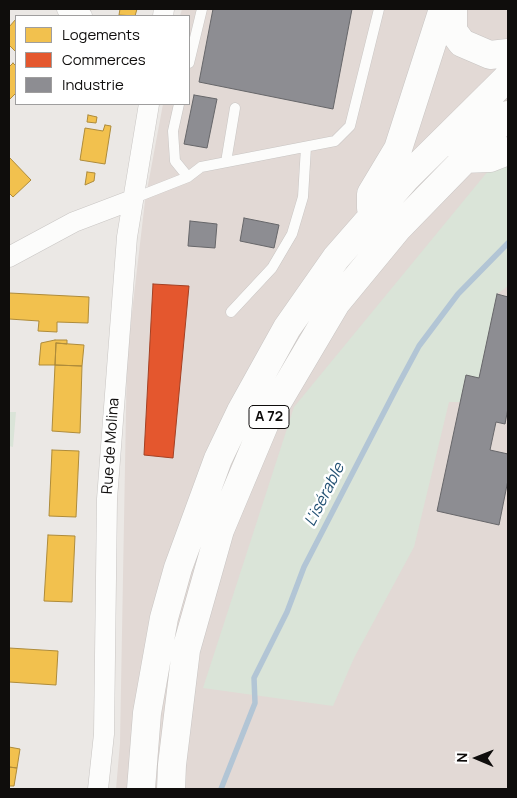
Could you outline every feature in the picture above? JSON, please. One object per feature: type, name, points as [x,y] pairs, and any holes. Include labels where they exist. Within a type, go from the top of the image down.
[{"type":"highway","points":[[371,216],[372,194],[398,149],[443,9]]},
{"type":"highway","points":[[453,9],[454,31],[462,43],[490,55],[508,53]]},
{"type":"highway","name":"A 72","points":[[140,789],[146,713],[164,618],[184,550],[218,459],[250,394],[287,328],[336,258],[371,216],[445,137],[508,77]]},
{"type":"highway","name":"A 72","points":[[171,789],[172,765],[186,650],[220,530],[265,423],[336,303],[397,229],[462,159],[508,114]]},
{"type":"highway","points":[[462,159],[490,158],[508,151]]},
{"type":"street","points":[[67,9],[80,15]]},
{"type":"street","name":"Rue de Molina","points":[[98,789],[104,734],[106,499],[132,200],[148,105]]},
{"type":"street","points":[[9,257],[74,222],[132,200]]},
{"type":"lane","points":[[190,59],[202,9]]},
{"type":"lane","points":[[132,200],[188,177],[201,168],[335,141],[350,126],[379,9]]},
{"type":"lane","points":[[179,105],[173,131],[175,161],[188,177]]},
{"type":"lane","points":[[226,162],[235,108]]},
{"type":"lane","points":[[231,312],[272,268],[292,234],[303,197],[306,146]]},
{"type":"shaded area","points":[[182,9],[508,9],[508,789],[116,789],[120,743],[127,355],[145,201],[163,105],[190,105],[190,15],[180,15]]},
{"type":"shaded area","points":[[508,161],[508,286],[497,294],[479,378],[466,375],[460,402],[449,402],[414,547],[354,658],[333,706],[203,688],[294,407],[493,165]]},
{"type":"shaded area","points":[[9,412],[16,412],[13,447],[9,446]]},
{"type":"building: Logements","points":[[120,9],[137,9],[135,15],[119,15]]},
{"type":"building: Logements","points":[[15,20],[15,51],[9,45],[9,27]]},
{"type":"building: Logements","points":[[13,63],[15,65],[15,94],[9,100],[9,67]]},
{"type":"building: Logements","points":[[88,115],[97,117],[96,123],[87,122]]},
{"type":"building: Logements","points":[[105,125],[111,126],[105,164],[80,160],[85,128],[103,131]]},
{"type":"building: Logements","points":[[9,157],[31,180],[13,197],[9,193]]},
{"type":"building: Logements","points":[[87,172],[95,173],[94,181],[85,185]]},
{"type":"building: Logements","points":[[9,293],[89,297],[88,323],[57,322],[57,332],[38,331],[39,321],[9,319]]},
{"type":"building: Logements","points":[[67,340],[67,344],[56,343],[55,365],[39,365],[41,343]]},
{"type":"building: Logements","points":[[56,343],[84,345],[82,366],[55,365]]},
{"type":"building: Logements","points":[[55,365],[82,366],[80,433],[52,431]]},
{"type":"building: Logements","points":[[52,450],[79,451],[76,517],[49,516]]},
{"type":"building: Logements","points":[[48,535],[75,536],[72,602],[44,601]]},
{"type":"building: Logements","points":[[9,648],[58,651],[56,685],[9,682]]},
{"type":"building: Logements","points":[[9,747],[20,749],[17,768],[9,767]]},
{"type":"building: Logements","points":[[9,767],[17,768],[14,786],[9,786]]},
{"type":"building: Commerces","points":[[153,284],[189,286],[173,458],[144,455]]},
{"type":"building: Industrie","points":[[213,9],[352,9],[333,109],[199,82]]},
{"type":"building: Industrie","points":[[194,95],[217,99],[207,148],[184,144]]},
{"type":"building: Industrie","points":[[244,218],[279,225],[274,248],[240,241]]},
{"type":"building: Industrie","points":[[190,221],[217,224],[215,248],[188,246]]},
{"type":"building: Industrie","points":[[497,294],[508,297],[508,408],[505,424],[496,422],[490,450],[508,454],[508,480],[499,525],[437,511],[466,375],[479,378]]},
{"type":"waterway","name":"L'isérable","points":[[221,789],[255,703],[254,678],[287,612],[304,567],[397,387],[419,346],[458,294],[508,243]]}]
